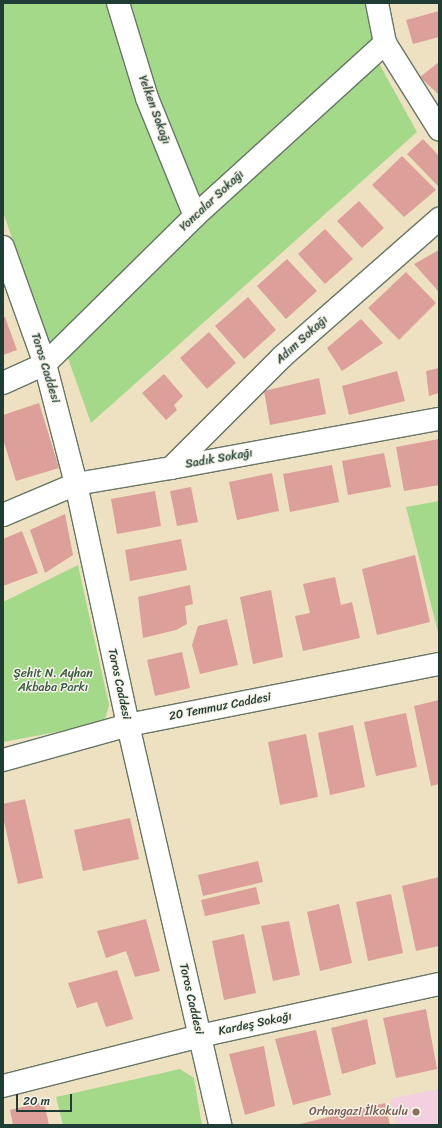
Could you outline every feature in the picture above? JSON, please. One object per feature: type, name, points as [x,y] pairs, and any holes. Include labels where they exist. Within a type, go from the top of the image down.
[{"type":"street","name":"Yelken Sokağı","points":[[118,3],[147,98],[195,216]]},
{"type":"street","points":[[377,3],[385,43],[439,129]]},
{"type":"street","name":"Yoncalar Sokağı","points":[[45,364],[195,216],[385,43]]},
{"type":"street","name":"Adım Sokağı","points":[[172,468],[283,356],[439,219]]},
{"type":"street","name":"Toros Caddesi","points":[[3,247],[45,364],[76,484],[128,726],[220,1125]]},
{"type":"street","points":[[3,383],[45,364]]},
{"type":"street","name":"Sadık Sokağı","points":[[3,515],[76,484],[439,419]]},
{"type":"street","name":"20 Temmuz Caddesi","points":[[3,760],[128,726],[439,664]]},
{"type":"street","name":"Kardeş Sokağı","points":[[3,1086],[200,1036],[439,984]]},
{"type":"shaded area","name":"Orhangazi İlkokulu","points":[[438,1089],[439,1125],[396,1125],[390,1099]]},
{"type":"green space","points":[[3,3],[365,3],[374,41],[49,346],[3,212]]},
{"type":"green space","points":[[376,58],[417,132],[91,423],[65,350]]},
{"type":"green space","points":[[439,501],[439,636],[406,507]]},
{"type":"green space","name":"Şehit N. Ayhan Akbaba Parkı","points":[[78,565],[109,705],[104,723],[3,742],[3,602]]},
{"type":"green space","points":[[180,1069],[194,1078],[202,1125],[63,1125],[56,1097]]},
{"type":"building","points":[[439,11],[439,37],[413,44],[406,20]]},
{"type":"building","points":[[439,62],[439,95],[420,77]]},
{"type":"building","points":[[423,139],[439,156],[439,187],[407,154]]},
{"type":"building","points":[[402,156],[436,190],[404,217],[372,185]]},
{"type":"building","points":[[359,201],[384,228],[362,248],[337,221]]},
{"type":"building","points":[[325,229],[353,259],[325,284],[298,254]]},
{"type":"building","points":[[439,250],[439,292],[414,264]]},
{"type":"building","points":[[287,259],[317,291],[286,319],[257,286]]},
{"type":"building","points":[[406,272],[436,303],[399,340],[368,308]]},
{"type":"building","points":[[248,297],[276,330],[244,359],[215,326]]},
{"type":"building","points":[[3,317],[5,317],[17,350],[3,355]]},
{"type":"building","points":[[361,319],[383,343],[342,371],[327,348]]},
{"type":"building","points":[[209,332],[236,363],[207,389],[180,358]]},
{"type":"building","points":[[439,368],[439,393],[429,396],[426,371]]},
{"type":"building","points":[[397,371],[405,401],[349,415],[342,386]]},
{"type":"building","points":[[164,374],[183,396],[174,405],[177,410],[166,420],[142,393]]},
{"type":"building","points":[[319,378],[326,414],[270,425],[264,391]]},
{"type":"building","points":[[39,403],[59,468],[16,481],[3,439],[3,415]]},
{"type":"building","points":[[439,439],[439,485],[404,491],[396,447]]},
{"type":"building","points":[[384,453],[391,487],[348,495],[342,461]]},
{"type":"building","points":[[332,465],[339,502],[290,512],[283,474]]},
{"type":"building","points":[[272,473],[279,511],[237,520],[229,482]]},
{"type":"building","points":[[191,487],[198,522],[177,526],[170,491]]},
{"type":"building","points":[[155,491],[161,526],[117,534],[111,499]]},
{"type":"building","points":[[65,514],[73,555],[45,573],[30,530]]},
{"type":"building","points":[[22,531],[38,573],[3,586],[3,539]]},
{"type":"building","points":[[181,539],[187,570],[130,581],[125,550]]},
{"type":"building","points":[[415,555],[430,622],[377,635],[362,569]]},
{"type":"building","points":[[335,577],[341,605],[352,602],[360,638],[303,651],[295,616],[310,613],[303,584]]},
{"type":"building","points":[[190,585],[193,604],[185,606],[187,624],[176,630],[143,638],[138,597]]},
{"type":"building","points":[[271,590],[283,657],[253,664],[240,597]]},
{"type":"building","points":[[227,619],[238,665],[200,674],[192,645],[198,626]]},
{"type":"building","points":[[182,652],[190,688],[155,696],[147,660]]},
{"type":"building","points":[[439,700],[439,784],[431,786],[414,706]]},
{"type":"building","points":[[406,713],[417,767],[376,776],[364,722]]},
{"type":"building","points":[[353,725],[365,787],[330,795],[318,733]]},
{"type":"building","points":[[306,734],[318,797],[280,805],[268,742]]},
{"type":"building","points":[[25,799],[43,878],[18,884],[3,817],[3,804]]},
{"type":"building","points":[[130,818],[139,859],[83,871],[74,830]]},
{"type":"building","points":[[258,861],[263,882],[203,896],[198,875]]},
{"type":"building","points":[[439,877],[439,946],[416,951],[402,886]]},
{"type":"building","points":[[256,887],[260,904],[205,916],[201,900]]},
{"type":"building","points":[[391,894],[403,953],[368,961],[356,902]]},
{"type":"building","points":[[339,904],[352,963],[320,971],[307,912]]},
{"type":"building","points":[[146,919],[160,971],[135,977],[126,951],[106,958],[97,931]]},
{"type":"building","points":[[289,921],[300,975],[273,981],[261,926]]},
{"type":"building","points":[[244,934],[256,993],[224,1000],[212,941]]},
{"type":"building","points":[[117,970],[133,1019],[106,1027],[97,1002],[77,1008],[68,983]]},
{"type":"building","points":[[426,1009],[437,1069],[396,1078],[383,1018]]},
{"type":"building","points":[[367,1019],[376,1064],[342,1074],[331,1028]]},
{"type":"building","points":[[316,1030],[331,1095],[293,1105],[275,1039]]},
{"type":"building","points":[[264,1046],[275,1106],[245,1115],[229,1054]]},
{"type":"building","points":[[44,1102],[49,1125],[13,1125],[10,1110]]},
{"type":"building","points":[[385,1103],[390,1125],[300,1125],[300,1124]]},
{"type":"place","name":"Orhangazi İlkokulu","points":[[416,1112]]}]
